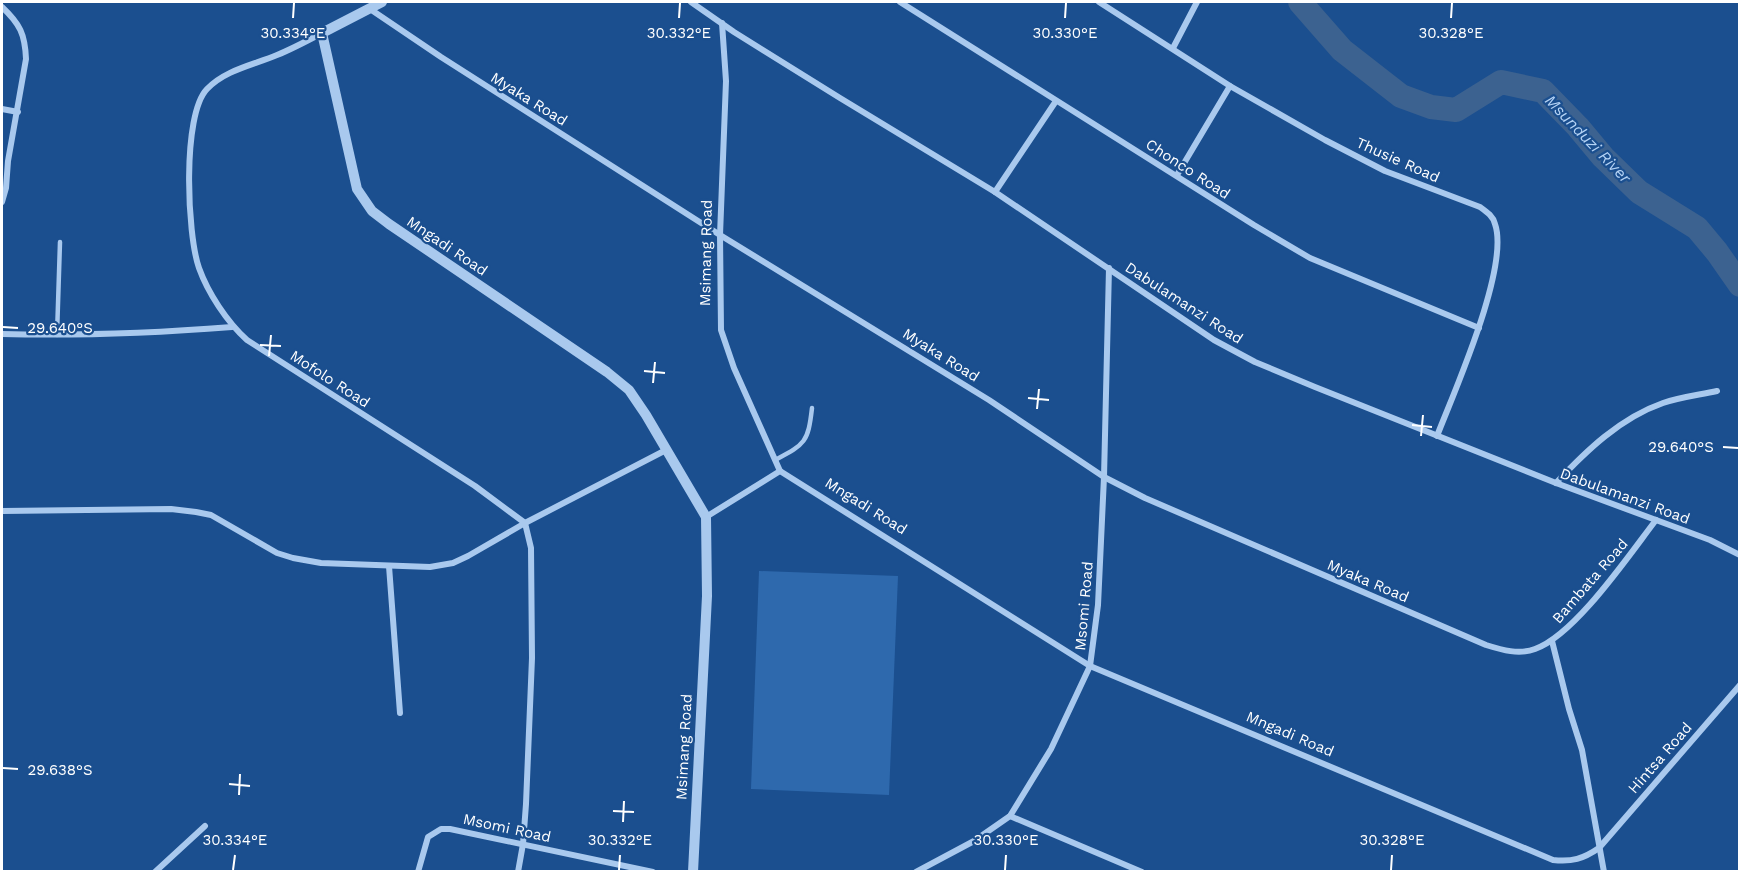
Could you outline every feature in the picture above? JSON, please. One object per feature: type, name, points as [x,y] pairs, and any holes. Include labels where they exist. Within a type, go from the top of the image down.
[{"type":"street","points":[[322,33],[382,2]]},
{"type":"street","name":"Dabulamanzi Road","points":[[690,2],[840,98],[995,192],[1214,340],[1255,362],[1556,483],[1710,540],[1740,555]]},
{"type":"street","name":"Chonco Road","points":[[900,2],[1310,258],[1479,328]]},
{"type":"street","name":"Thusie Road","points":[[1099,2],[1230,86],[1384,171],[1480,207],[1491,216],[1495,223],[1498,247],[1479,328],[1437,436]]},
{"type":"street","points":[[1173,48],[1197,2]]},
{"type":"street","points":[[2,7],[15,20],[26,44],[18,112],[2,202]]},
{"type":"street","name":"Myaka Road","points":[[370,9],[441,57],[720,235],[989,400],[1104,477],[1144,498],[1486,645],[1508,651],[1534,650]]},
{"type":"street","name":"Msimang Road","points":[[722,23],[726,81],[720,235],[721,330],[734,368],[780,471]]},
{"type":"street","name":"Mofolo Road","points":[[322,33],[278,55],[229,74],[216,81],[200,98],[193,122],[190,171],[193,239],[200,269],[232,327],[247,340],[497,501],[525,523]]},
{"type":"street","name":"Mngadi Road","points":[[322,33],[342,116],[352,173],[357,189],[372,211],[608,372],[629,390],[706,517]]},
{"type":"street","points":[[1177,175],[1230,86]]},
{"type":"street","points":[[995,192],[1056,101]]},
{"type":"street","points":[[2,109],[18,112]]},
{"type":"street","name":"Msomi Road","points":[[916,872],[974,841],[1010,816],[1051,749],[1090,666],[1098,605],[1104,477],[1109,268]]},
{"type":"street","points":[[2,334],[155,333],[232,327]]},
{"type":"street","points":[[1556,483],[1604,437],[1632,418],[1661,404],[1718,391]]},
{"type":"street","points":[[2,511],[171,509],[196,512],[223,521],[277,553],[293,558],[321,563],[430,567],[453,563],[666,450]]},
{"type":"street","points":[[706,517],[780,471]]},
{"type":"street","name":"Mngadi Road","points":[[780,471],[1090,666],[1534,854],[1552,860],[1575,861],[1599,848]]},
{"type":"street","name":"Msimang Road","points":[[693,872],[707,596],[706,517]]},
{"type":"street","name":"Bambata Road","points":[[1534,650],[1552,641],[1578,617],[1656,519]]},
{"type":"street","points":[[518,872],[523,844],[529,771],[532,658],[531,548],[525,523]]},
{"type":"street","points":[[389,566],[400,713]]},
{"type":"street","points":[[1552,641],[1582,750],[1604,872]]},
{"type":"street","name":"Hintsa Road","points":[[1599,848],[1740,685]]},
{"type":"street","points":[[1010,816],[1142,872]]},
{"type":"street","points":[[155,872],[205,826]]},
{"type":"street","name":"Msomi Road","points":[[418,872],[428,837],[441,829],[468,831],[653,872]]},
{"type":"lane","points":[[57,335],[60,242]]},
{"type":"lane","points":[[775,460],[797,448],[805,440],[809,433],[812,408]]},
{"type":"shaded area","points":[[759,571],[898,576],[889,795],[751,789]]},
{"type":"waterway","name":"Msunduzi River","points":[[1300,2],[1342,50],[1401,96],[1431,107],[1456,110],[1501,82],[1543,91],[1603,157],[1639,192],[1697,228],[1740,285]]}]
